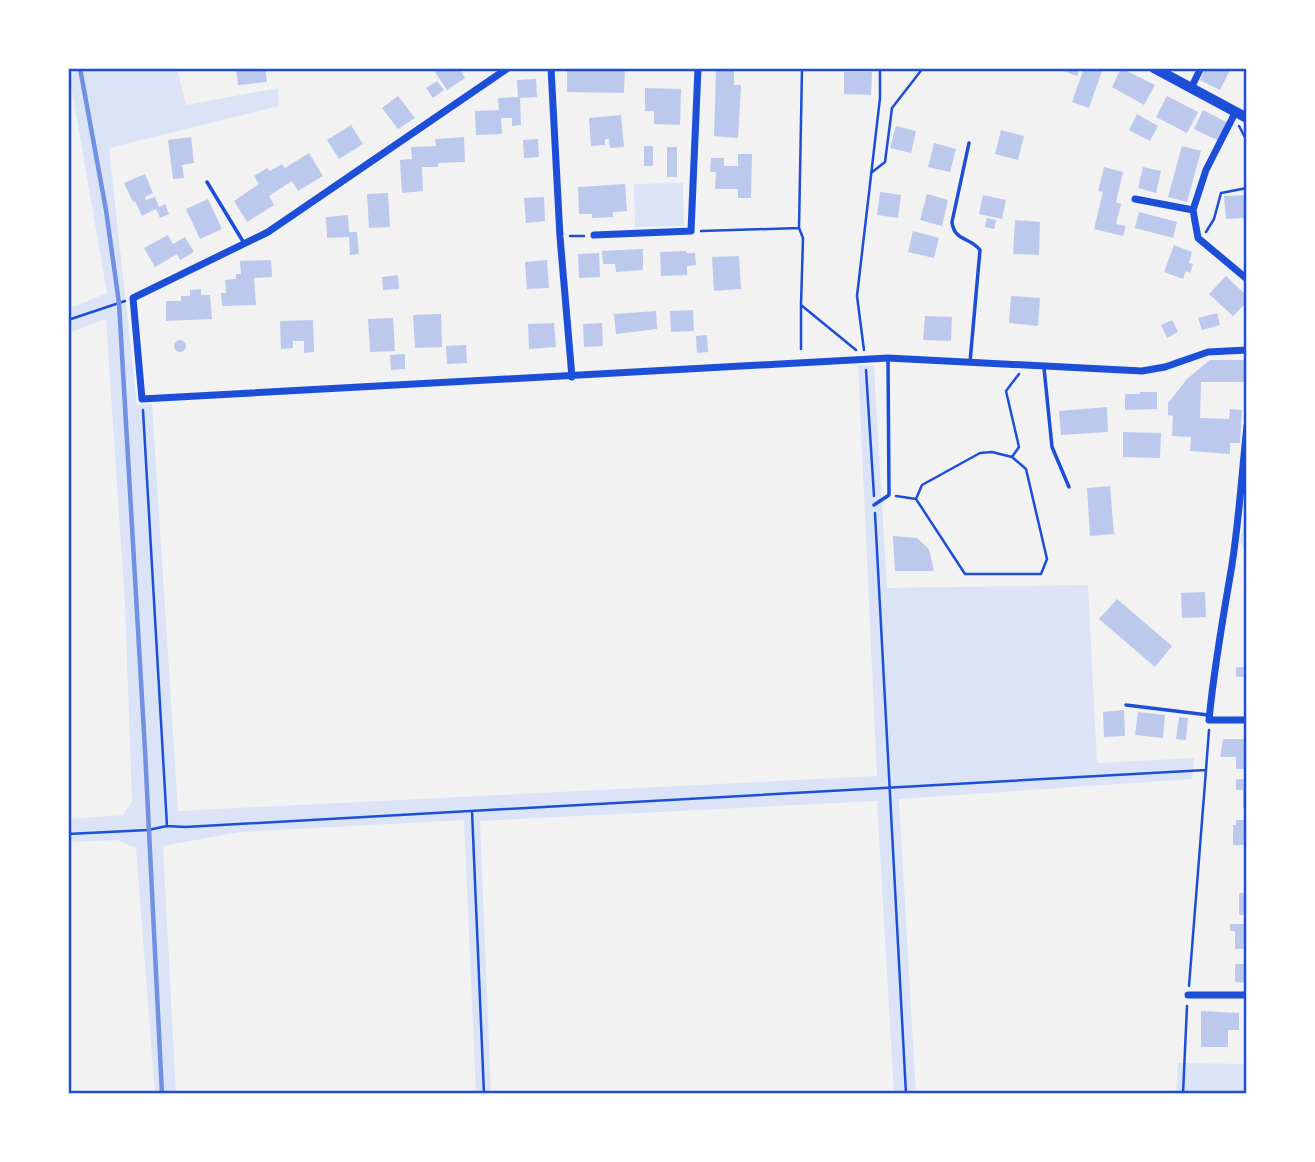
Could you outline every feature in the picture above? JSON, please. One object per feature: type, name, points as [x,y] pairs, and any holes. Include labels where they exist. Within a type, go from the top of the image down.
[{"type":"street","points":[[508,68],[268,232],[133,298],[142,400],[888,358],[1142,371],[1165,367],[1208,352],[1247,350]]},
{"type":"street","points":[[551,68],[560,237],[572,377]]},
{"type":"street","points":[[594,235],[691,231],[698,68]]},
{"type":"street","points":[[1154,68],[1247,118]]},
{"type":"street","points":[[1191,88],[1201,68]]},
{"type":"street","points":[[1235,113],[1206,170],[1193,210],[1198,238],[1247,279]]},
{"type":"street","points":[[1135,199],[1193,210]]},
{"type":"street","points":[[1247,426],[1232,562],[1217,646],[1210,717],[1247,720]]},
{"type":"street","points":[[1188,995],[1247,995]]},
{"type":"lane","points":[[969,143],[952,222],[953,231],[958,237],[975,243],[980,250],[970,362]]},
{"type":"lane","points":[[206,182],[245,245]]},
{"type":"lane","points":[[874,505],[890,495],[888,358]]},
{"type":"lane","points":[[1043,366],[1052,447],[1069,487]]},
{"type":"lane","points":[[1126,705],[1210,717]]},
{"type":"path","points":[[800,349],[803,239],[799,228],[802,68]]},
{"type":"path","points":[[880,68],[880,99],[857,296],[865,360],[874,505],[906,1094]]},
{"type":"path","points":[[871,173],[885,162],[892,108],[923,68]]},
{"type":"path","points":[[1198,238],[1208,230],[1214,219],[1221,193],[1247,188]]},
{"type":"path","points":[[691,231],[799,228]]},
{"type":"path","points":[[560,237],[594,235]]},
{"type":"path","points":[[68,320],[133,298]]},
{"type":"path","points":[[801,305],[865,360]]},
{"type":"path","points":[[1012,457],[1020,447],[1006,391],[1025,365]]},
{"type":"path","points":[[142,400],[167,826]]},
{"type":"path","points":[[890,495],[916,499],[965,575],[1041,574],[1047,559],[1026,469],[1012,457],[980,453],[922,485],[916,499]]},
{"type":"path","points":[[1183,1094],[1210,717]]},
{"type":"path","points":[[68,834],[148,830],[167,826],[1206,769]]},
{"type":"path","points":[[472,811],[484,1094]]},
{"type":"shaded area","points":[[68,68],[177,68],[186,105],[278,88],[279,106],[109,148],[137,405],[152,404],[178,811],[877,776],[858,365],[874,366],[887,588],[1088,585],[1097,763],[1194,758],[1192,779],[899,799],[916,1094],[894,1094],[877,801],[480,821],[491,1094],[476,1094],[464,820],[240,832],[163,846],[176,1094],[155,1094],[136,848],[117,840],[68,842],[68,819],[123,815],[132,801],[125,604],[106,319],[68,333],[68,309],[107,293]]},
{"type":"shaded area","points":[[683,183],[684,226],[635,227],[634,184]]},
{"type":"shaded area","points":[[1247,503],[1247,554],[1240,541]]},
{"type":"shaded area","points":[[1178,1063],[1247,1064],[1247,1094],[1176,1094]]},
{"type":"building","points":[[236,68],[265,68],[267,82],[238,85]]},
{"type":"building","points":[[440,68],[459,68],[465,78],[447,90],[435,72]]},
{"type":"building","points":[[567,68],[625,68],[624,93],[567,92]]},
{"type":"building","points":[[716,68],[732,68],[734,85],[741,85],[738,138],[714,136]]},
{"type":"building","points":[[1056,68],[1080,68],[1077,76]]},
{"type":"building","points":[[1084,68],[1103,68],[1089,108],[1072,102]]},
{"type":"building","points":[[1121,68],[1155,85],[1144,105],[1112,87]]},
{"type":"building","points":[[1206,68],[1231,68],[1220,90],[1200,80]]},
{"type":"building","points":[[844,72],[872,72],[871,95],[844,94]]},
{"type":"building","points":[[536,79],[537,97],[520,98],[521,125],[512,126],[512,118],[501,118],[502,134],[476,135],[475,111],[499,110],[498,98],[518,97],[517,80]]},
{"type":"building","points":[[437,81],[444,90],[433,98],[426,88]]},
{"type":"building","points":[[645,88],[681,89],[680,125],[654,124],[654,111],[645,111]]},
{"type":"building","points":[[398,96],[415,118],[398,129],[382,108]]},
{"type":"building","points":[[1167,96],[1198,112],[1187,133],[1156,117]]},
{"type":"building","points":[[1203,110],[1228,123],[1219,141],[1194,129]]},
{"type":"building","points":[[1137,114],[1158,126],[1150,141],[1129,130]]},
{"type":"building","points":[[621,115],[624,147],[610,148],[609,139],[605,139],[605,145],[591,146],[589,118]]},
{"type":"building","points":[[351,125],[363,144],[339,159],[327,140]]},
{"type":"building","points":[[896,126],[916,131],[911,153],[890,148]]},
{"type":"building","points":[[1001,130],[1024,136],[1018,160],[995,154]]},
{"type":"building","points":[[191,137],[194,163],[182,165],[184,178],[173,179],[168,140]]},
{"type":"building","points":[[464,137],[465,162],[438,163],[438,167],[422,167],[423,191],[402,193],[400,160],[412,159],[411,147],[436,146],[435,139]]},
{"type":"building","points":[[538,139],[539,157],[524,158],[523,140]]},
{"type":"building","points":[[934,143],[956,149],[950,172],[928,167]]},
{"type":"building","points":[[644,146],[653,146],[653,166],[644,166]]},
{"type":"building","points":[[1182,146],[1201,151],[1187,202],[1168,197]]},
{"type":"building","points":[[667,147],[677,147],[677,177],[667,177]]},
{"type":"building","points":[[309,153],[323,176],[298,191],[292,181],[269,196],[274,205],[247,222],[234,201],[259,184],[254,176],[267,168],[270,171],[282,164],[285,168]]},
{"type":"building","points":[[738,154],[752,154],[751,198],[738,198],[738,189],[715,189],[716,172],[710,172],[711,158],[724,158],[724,166],[738,166]]},
{"type":"building","points":[[1104,167],[1123,172],[1116,202],[1121,204],[1116,224],[1126,226],[1123,236],[1094,229],[1103,192],[1098,191]]},
{"type":"building","points":[[1143,167],[1161,171],[1156,193],[1138,188]]},
{"type":"building","points":[[145,174],[153,193],[145,197],[146,200],[155,197],[159,207],[165,204],[169,214],[160,218],[156,209],[142,216],[135,201],[133,202],[124,183]]},
{"type":"building","points":[[625,184],[627,211],[613,212],[613,217],[592,218],[592,214],[579,214],[578,187]]},
{"type":"building","points":[[880,192],[901,195],[898,218],[877,215]]},
{"type":"building","points":[[388,193],[390,227],[369,228],[367,194]]},
{"type":"building","points":[[927,194],[948,200],[942,226],[920,220]]},
{"type":"building","points":[[983,195],[1006,200],[1002,219],[979,214]]},
{"type":"building","points":[[1247,195],[1247,218],[1226,219],[1224,196]]},
{"type":"building","points":[[544,197],[545,221],[526,223],[524,198]]},
{"type":"building","points":[[208,199],[222,229],[200,239],[186,209]]},
{"type":"building","points":[[1139,212],[1177,222],[1173,238],[1135,228]]},
{"type":"building","points":[[348,215],[349,232],[357,232],[359,254],[350,255],[349,237],[327,238],[326,217]]},
{"type":"building","points":[[987,218],[996,220],[994,229],[985,227]]},
{"type":"building","points":[[1015,220],[1040,222],[1039,255],[1013,254]]},
{"type":"building","points":[[913,231],[939,238],[934,258],[908,252]]},
{"type":"building","points":[[168,235],[173,244],[185,237],[194,252],[180,260],[177,254],[155,267],[144,248]]},
{"type":"building","points":[[1174,245],[1192,252],[1189,263],[1193,264],[1190,273],[1186,271],[1183,279],[1164,272]]},
{"type":"building","points":[[643,249],[643,270],[616,272],[615,264],[603,264],[602,251]]},
{"type":"building","points":[[660,252],[695,253],[696,265],[687,266],[687,275],[661,276]]},
{"type":"building","points":[[599,253],[600,277],[579,278],[578,254]]},
{"type":"building","points":[[739,256],[741,289],[714,291],[712,257]]},
{"type":"building","points":[[271,260],[272,277],[254,278],[256,305],[222,306],[221,293],[226,293],[225,280],[236,279],[236,274],[241,274],[240,261]]},
{"type":"building","points":[[547,260],[549,288],[527,289],[525,262]]},
{"type":"building","points":[[398,275],[399,289],[383,290],[382,277]]},
{"type":"building","points":[[1226,276],[1247,296],[1247,302],[1233,316],[1209,294]]},
{"type":"building","points":[[201,289],[201,295],[210,295],[212,319],[166,321],[166,301],[181,301],[181,296],[190,296],[190,290]]},
{"type":"building","points":[[1011,296],[1040,298],[1038,326],[1009,323]]},
{"type":"building","points":[[693,310],[694,331],[671,332],[670,311]]},
{"type":"building","points":[[656,311],[657,329],[616,334],[614,314]]},
{"type":"building","points":[[1217,313],[1220,325],[1202,330],[1198,318]]},
{"type":"building","points":[[441,314],[442,347],[415,348],[413,315]]},
{"type":"building","points":[[925,316],[952,317],[951,341],[923,340]]},
{"type":"building","points":[[393,318],[395,351],[370,352],[368,319]]},
{"type":"building","points":[[313,320],[314,352],[304,353],[304,341],[293,341],[293,348],[281,349],[280,321]]},
{"type":"building","points":[[1172,320],[1178,332],[1167,338],[1161,325]]},
{"type":"building","points":[[554,323],[556,347],[529,349],[528,324]]},
{"type":"building","points":[[602,323],[603,346],[584,347],[583,324]]},
{"type":"building","points":[[707,335],[708,352],[697,353],[696,336]]},
{"type":"building","points":[[180,340],[186,346],[180,352],[174,346]]},
{"type":"building","points":[[466,345],[467,363],[447,364],[446,346]]},
{"type":"building","points":[[405,354],[405,369],[391,370],[390,355]]},
{"type":"building","points":[[1210,360],[1247,360],[1247,382],[1201,382],[1200,418],[1229,419],[1230,409],[1242,410],[1240,443],[1230,443],[1230,454],[1190,451],[1191,437],[1172,436],[1173,416],[1168,415],[1168,403],[1187,379]]},
{"type":"building","points":[[1157,392],[1157,409],[1125,410],[1125,394]]},
{"type":"building","points":[[1107,407],[1108,432],[1061,435],[1059,411]]},
{"type":"building","points":[[1123,432],[1161,433],[1160,458],[1123,457]]},
{"type":"building","points":[[1110,486],[1114,534],[1090,536],[1087,488]]},
{"type":"building","points":[[893,536],[917,538],[929,549],[934,571],[895,571]]},
{"type":"building","points":[[1205,592],[1206,617],[1182,618],[1181,593]]},
{"type":"building","points":[[1117,599],[1172,646],[1155,667],[1099,619]]},
{"type":"building","points":[[1236,667],[1247,667],[1247,677],[1236,677]]},
{"type":"building","points":[[1124,710],[1125,736],[1104,737],[1103,712]]},
{"type":"building","points":[[1138,712],[1165,715],[1163,738],[1135,735]]},
{"type":"building","points":[[1179,717],[1188,718],[1186,740],[1176,739]]},
{"type":"building","points":[[1223,739],[1247,739],[1247,769],[1236,769],[1236,757],[1220,757]]},
{"type":"building","points":[[1236,779],[1247,779],[1247,808],[1243,808],[1243,790],[1236,790]]},
{"type":"building","points":[[1236,820],[1247,820],[1246,845],[1233,845],[1233,825],[1236,825]]},
{"type":"building","points":[[1244,852],[1247,852],[1247,876],[1244,876]]},
{"type":"building","points":[[1239,893],[1247,893],[1247,915],[1239,915]]},
{"type":"building","points":[[1230,924],[1244,924],[1244,928],[1247,928],[1247,949],[1235,949],[1235,931],[1230,931]]},
{"type":"building","points":[[1235,964],[1247,964],[1247,983],[1235,982]]},
{"type":"building","points":[[1201,1011],[1239,1013],[1239,1030],[1228,1030],[1228,1047],[1201,1047]]},
{"type":"railway","points":[[80,68],[106,210],[119,303],[162,1094]]}]
